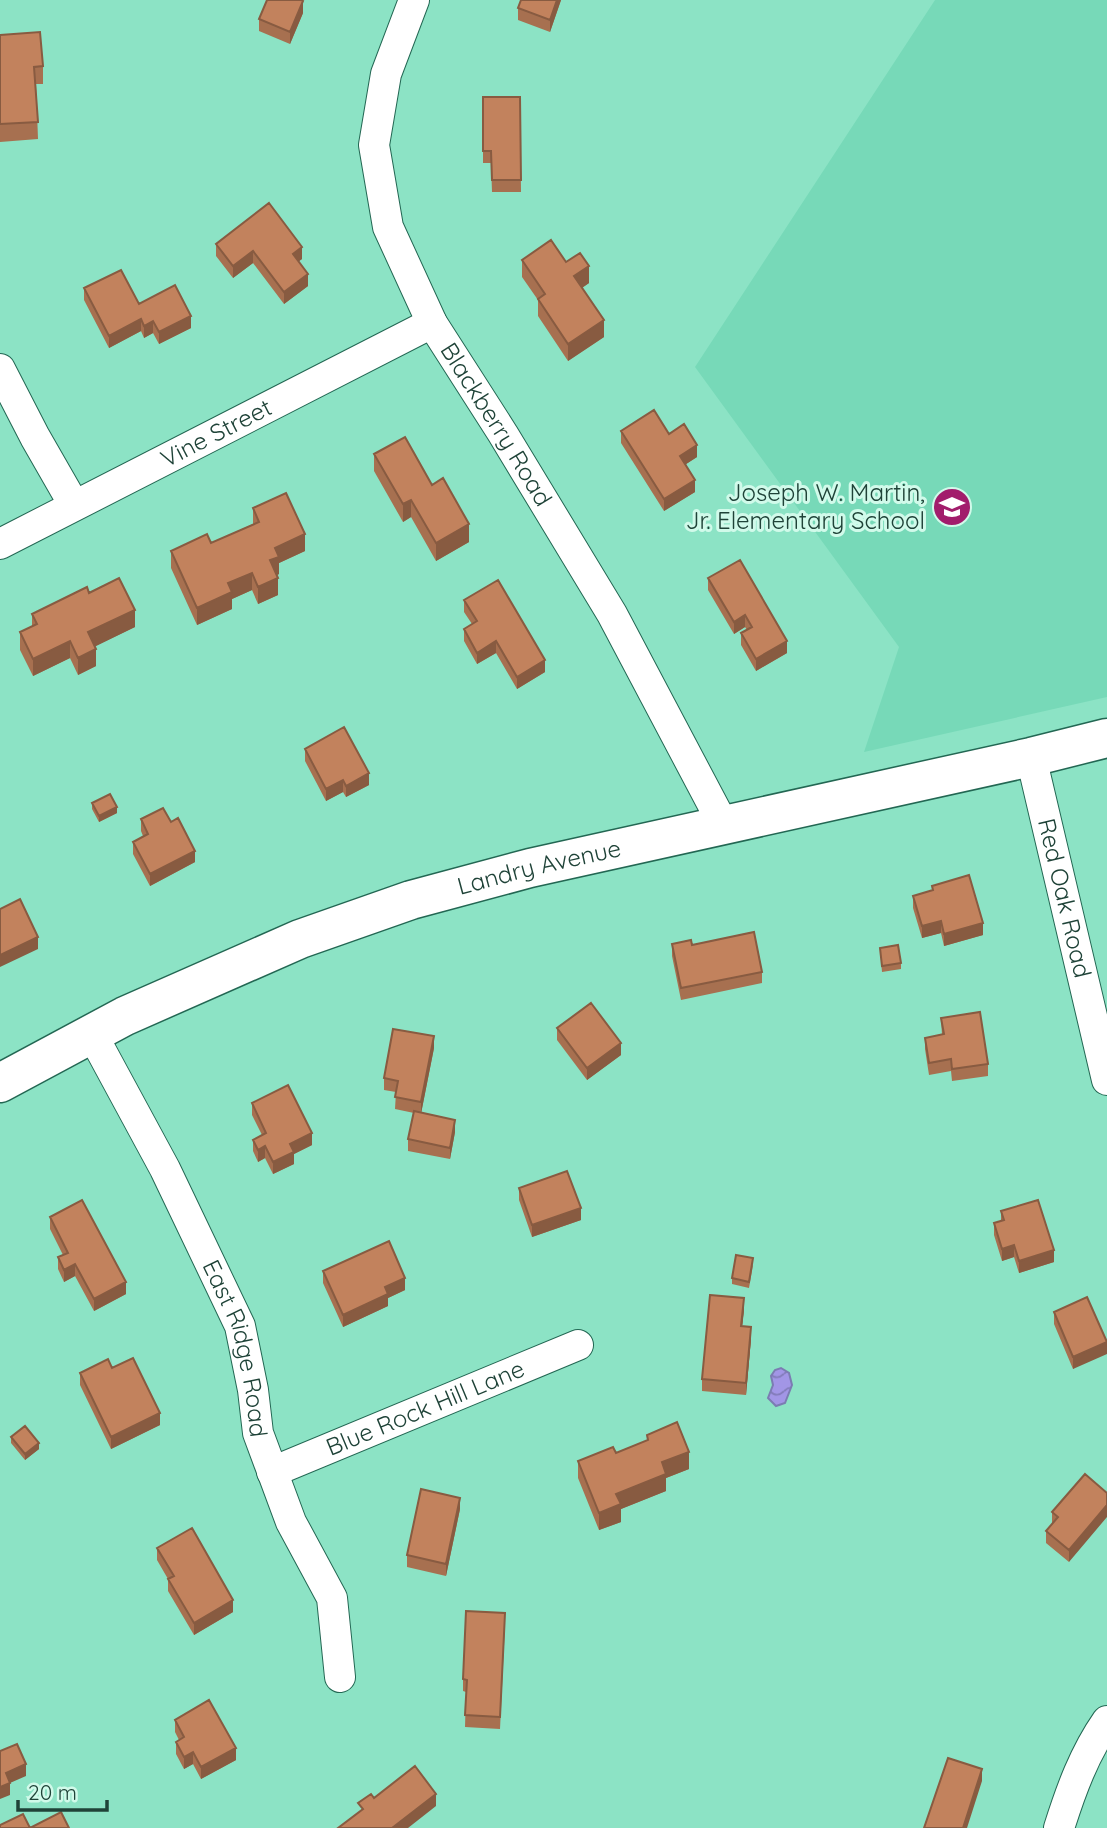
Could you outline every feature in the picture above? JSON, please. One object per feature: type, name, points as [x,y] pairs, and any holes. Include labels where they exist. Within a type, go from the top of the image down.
[{"type":"street","name":"Blackberry Road","points":[[414,0],[386,74],[374,145],[388,227],[432,323],[612,614],[724,826]]},
{"type":"street","name":"Vine Street","points":[[0,544],[432,323]]},
{"type":"street","points":[[0,369],[74,505]]},
{"type":"street","name":"Landry Avenue","points":[[0,1083],[125,1016],[300,939],[411,900],[530,868],[1107,738]]},
{"type":"street","name":"Red Oak Road","points":[[1031,757],[1107,1080]]},
{"type":"street","name":"East Ridge Road","points":[[92,1034],[165,1169],[240,1326],[258,1433],[291,1522],[332,1598],[340,1677]]},
{"type":"street","name":"Blue Rock Hill Lane","points":[[272,1472],[578,1345]]},
{"type":"street","points":[[1059,1828],[1072,1785],[1107,1721]]},
{"type":"shaded area","name":"Joseph W. Martin, Jr. Elementary School","points":[[935,0],[1107,0],[1107,697],[864,752],[899,647],[695,367]]},
{"type":"water","points":[[781,1368],[789,1373],[792,1385],[785,1403],[776,1406],[768,1398],[773,1385],[771,1376],[775,1370]]},
{"type":"building","points":[[267,0],[303,1],[290,32],[259,19]]},
{"type":"building","points":[[521,0],[557,0],[550,20],[518,8]]},
{"type":"building","points":[[40,32],[43,66],[34,67],[38,122],[0,124],[0,35]]},
{"type":"building","points":[[483,97],[520,97],[521,180],[492,180],[491,151],[483,151]]},
{"type":"building","points":[[269,203],[302,247],[293,254],[308,274],[284,292],[253,251],[233,266],[216,244]]},
{"type":"building","points":[[551,240],[566,262],[580,253],[589,266],[574,276],[604,320],[568,344],[538,299],[545,294],[522,260]]},
{"type":"building","points":[[121,270],[139,304],[175,285],[191,316],[159,332],[153,321],[144,326],[141,319],[109,336],[84,288]]},
{"type":"building","points":[[654,410],[669,434],[684,424],[697,445],[680,456],[695,480],[664,499],[621,431]]},
{"type":"building","points":[[405,437],[432,485],[443,478],[469,524],[436,543],[411,500],[403,504],[374,454]]},
{"type":"building","points":[[286,493],[305,534],[275,548],[279,557],[270,560],[278,578],[258,587],[252,573],[228,583],[232,592],[197,608],[171,551],[207,534],[211,543],[259,522],[253,508]]},
{"type":"building","points":[[740,560],[787,641],[756,659],[741,633],[752,627],[745,615],[734,622],[708,578]]},
{"type":"building","points":[[119,578],[135,610],[88,632],[96,649],[78,658],[70,641],[33,659],[20,632],[37,624],[32,614],[87,587],[89,593]]},
{"type":"building","points":[[498,580],[545,660],[517,677],[496,641],[477,653],[464,629],[477,621],[464,600]]},
{"type":"building","points":[[344,727],[369,773],[346,786],[343,780],[326,789],[305,749]]},
{"type":"building","points":[[110,794],[117,807],[99,816],[92,803]]},
{"type":"building","points":[[163,808],[171,822],[178,818],[195,851],[150,874],[133,842],[148,834],[141,819]]},
{"type":"building","points":[[969,875],[983,923],[944,934],[941,921],[922,926],[913,896],[933,890],[932,886]]},
{"type":"building","points":[[20,899],[38,937],[0,955],[0,909]]},
{"type":"building","points":[[754,932],[762,972],[681,988],[672,944],[691,940],[692,945]]},
{"type":"building","points":[[898,945],[901,963],[882,966],[880,948]]},
{"type":"building","points":[[591,1003],[621,1043],[587,1068],[557,1028]]},
{"type":"building","points":[[980,1012],[988,1064],[952,1069],[951,1059],[929,1063],[925,1038],[944,1034],[941,1018]]},
{"type":"building","points":[[393,1029],[434,1036],[421,1102],[395,1097],[398,1081],[384,1078]]},
{"type":"building","points":[[288,1085],[312,1133],[290,1144],[294,1152],[273,1162],[265,1146],[258,1150],[253,1140],[266,1133],[252,1103]]},
{"type":"building","points":[[414,1111],[455,1120],[450,1148],[408,1139]]},
{"type":"building","points":[[567,1171],[581,1208],[532,1225],[519,1188]]},
{"type":"building","points":[[82,1200],[126,1282],[94,1299],[75,1264],[64,1270],[58,1257],[68,1253],[50,1217]]},
{"type":"building","points":[[1038,1200],[1054,1250],[1019,1261],[1014,1245],[1002,1249],[994,1223],[1004,1220],[1001,1211]]},
{"type":"building","points":[[389,1241],[405,1278],[385,1287],[388,1294],[343,1315],[323,1271]]},
{"type":"building","points":[[736,1255],[753,1258],[749,1282],[732,1278]]},
{"type":"building","points":[[710,1295],[744,1298],[741,1326],[751,1327],[746,1383],[702,1379]]},
{"type":"building","points":[[1087,1297],[1107,1342],[1073,1357],[1054,1312]]},
{"type":"building","points":[[133,1358],[160,1413],[111,1437],[80,1373],[108,1359],[112,1368]]},
{"type":"building","points":[[677,1422],[689,1452],[662,1462],[666,1474],[616,1494],[621,1504],[599,1513],[578,1461],[613,1447],[616,1453],[648,1440],[647,1435]]},
{"type":"building","points":[[25,1426],[39,1443],[25,1454],[11,1437]]},
{"type":"building","points":[[1085,1474],[1107,1493],[1107,1505],[1069,1550],[1046,1531],[1058,1517],[1052,1512]]},
{"type":"building","points":[[421,1489],[460,1498],[446,1564],[407,1555]]},
{"type":"building","points":[[192,1528],[233,1600],[194,1623],[168,1579],[174,1576],[157,1548]]},
{"type":"building","points":[[466,1611],[505,1613],[500,1717],[465,1715],[467,1680],[463,1679]]},
{"type":"building","points":[[209,1700],[236,1748],[201,1767],[193,1752],[184,1757],[176,1742],[184,1737],[175,1720]]},
{"type":"building","points":[[17,1744],[26,1764],[6,1773],[10,1783],[0,1787],[0,1751]]},
{"type":"building","points":[[948,1758],[982,1769],[963,1828],[924,1828]]},
{"type":"building","points":[[415,1766],[436,1794],[392,1828],[338,1828],[363,1809],[358,1803],[371,1794],[374,1798]]},
{"type":"building","points":[[61,1812],[69,1828],[30,1828]]},
{"type":"building","points":[[23,1814],[30,1828],[0,1828],[0,1825]]},
{"type":"place","name":"Joseph W. Martin, Jr. Elementary School","points":[[952,507]]}]
